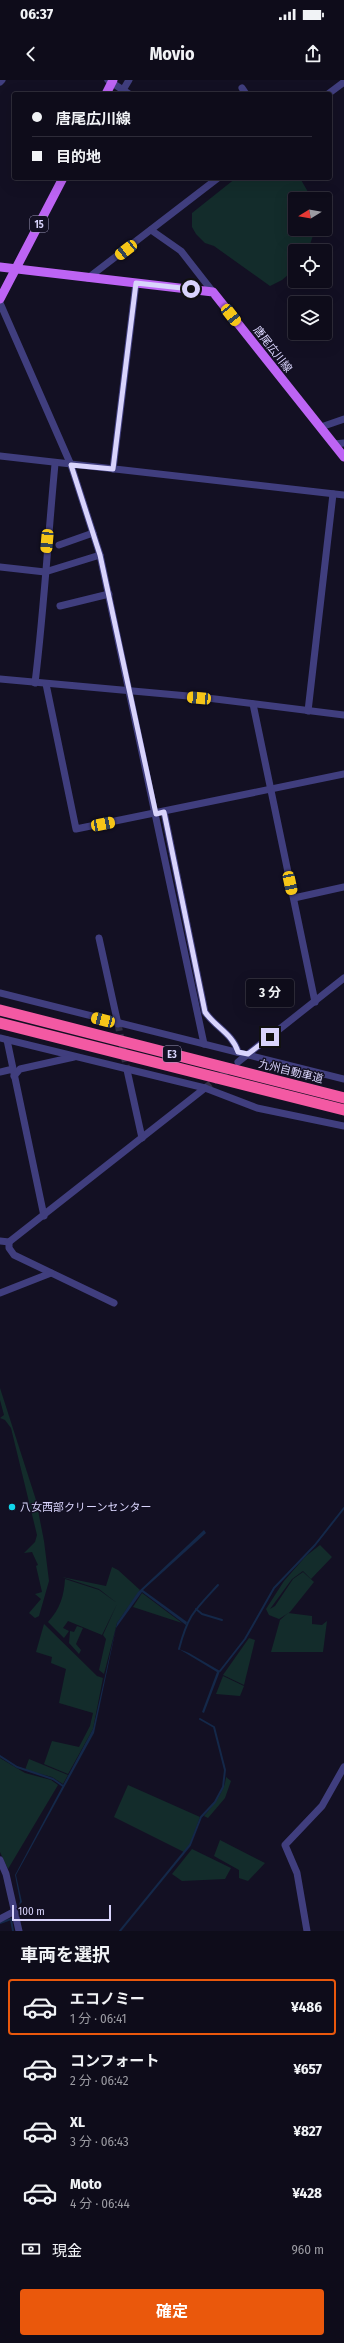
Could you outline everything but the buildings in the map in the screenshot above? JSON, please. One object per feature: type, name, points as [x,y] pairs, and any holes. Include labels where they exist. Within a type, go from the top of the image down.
[{"type":"highway","name":"九州自動車道","points":[[0,1010],[344,1098]]},
{"type":"highway","name":"E3","points":[[0,1023],[344,1110]]},
{"type":"main road","points":[[107,92],[111,81]]},
{"type":"main road","name":"15","points":[[0,299],[62,180]]},
{"type":"main road","points":[[0,267],[213,292]]},
{"type":"main road","name":"唐尾広川線","points":[[213,292],[344,457]]},
{"type":"street","points":[[123,90],[129,80]]},
{"type":"street","points":[[111,81],[126,92]]},
{"type":"street","points":[[331,92],[344,82]]},
{"type":"street","points":[[88,278],[215,180]]},
{"type":"street","points":[[151,230],[181,251],[213,292]]},
{"type":"street","points":[[113,469],[136,283]]},
{"type":"street","points":[[0,303],[71,465],[100,555],[130,692],[160,813],[205,1012],[210,1019],[236,1044],[238,1052]]},
{"type":"street","points":[[321,427],[344,419]]},
{"type":"street","points":[[334,444],[344,443]]},
{"type":"street","points":[[0,456],[55,464],[113,469],[344,495]]},
{"type":"street","points":[[34,683],[44,606],[45,572],[55,464]]},
{"type":"street","points":[[308,711],[333,494]]},
{"type":"street","points":[[59,545],[93,533]]},
{"type":"street","points":[[0,567],[45,572],[100,555]]},
{"type":"street","points":[[60,606],[109,594]]},
{"type":"street","points":[[0,679],[253,704],[344,715]]},
{"type":"street","points":[[46,684],[76,830],[344,774]]},
{"type":"street","points":[[253,704],[294,898],[314,1002]]},
{"type":"street","points":[[160,813],[204,1044]]},
{"type":"street","points":[[294,898],[344,888]]},
{"type":"street","points":[[99,938],[118,1024]]},
{"type":"street","points":[[238,1062],[344,978]]},
{"type":"street","points":[[0,994],[118,1024],[248,1054],[344,1079]]},
{"type":"street","points":[[4,1039],[126,1070],[205,1088],[257,1108],[344,1126]]},
{"type":"street","points":[[4,1039],[14,1072],[44,1216]]},
{"type":"street","points":[[0,1072],[14,1072],[20,1069],[76,1057]]},
{"type":"street","points":[[126,1070],[142,1138]]},
{"type":"street","points":[[0,1241],[9,1242],[44,1216],[205,1088]]},
{"type":"street","points":[[9,1242],[9,1248],[14,1255],[51,1273],[59,1275],[114,1303]]},
{"type":"street","points":[[0,1293],[51,1273]]},
{"type":"street","points":[[307,1931],[297,1873],[285,1845],[322,1806],[344,1767]]},
{"type":"street","points":[[0,1860],[6,1874],[19,1931]]},
{"type":"street","points":[[0,1919],[14,1911]]},
{"type":"green space","points":[[233,180],[301,180],[308,192],[288,192],[288,236],[313,236],[310,244],[288,244],[288,275],[270,286],[214,246],[205,243],[196,234],[192,227],[192,213]]},
{"type":"green space","points":[[0,1388],[36,1500],[44,1541],[49,1581],[39,1616],[35,1618],[29,1613],[41,1599],[35,1594],[42,1592],[36,1566],[38,1565],[32,1552],[24,1553],[35,1542],[37,1535],[11,1428],[5,1420],[0,1418],[4,1415],[0,1400]]},
{"type":"green space","points":[[320,1545],[332,1557],[311,1579],[303,1571],[292,1579],[270,1609],[275,1606],[293,1579],[303,1572],[314,1582],[290,1612],[279,1619],[269,1615],[266,1609],[284,1581],[306,1556]]},
{"type":"green space","points":[[112,1567],[118,1570],[140,1590],[117,1623],[104,1674],[99,1670],[106,1639],[103,1635],[117,1604],[102,1635],[68,1621],[63,1628],[69,1631],[64,1638],[48,1622],[56,1612],[61,1602],[65,1579],[99,1590],[117,1603],[99,1589],[62,1577],[106,1586]]},
{"type":"green space","points":[[142,1593],[182,1623],[133,1607]]},
{"type":"green space","points":[[288,1613],[312,1616],[312,1624],[322,1625],[327,1621],[323,1652],[271,1652],[280,1620]]},
{"type":"green space","points":[[44,1624],[97,1676],[103,1678],[93,1729],[68,1774],[44,1764],[52,1741],[79,1747],[90,1726],[93,1713],[59,1703],[66,1669],[51,1663],[52,1657],[36,1652]]},
{"type":"green space","points":[[77,1626],[83,1628],[76,1644],[81,1650],[79,1654],[69,1643],[70,1631],[74,1632]]},
{"type":"green space","points":[[249,1638],[255,1640],[244,1685],[223,1675]]},
{"type":"green space","points":[[223,1676],[244,1686],[240,1696],[216,1694]]},
{"type":"green space","points":[[0,1758],[25,1773],[51,1780],[58,1785],[8,1869],[0,1852]]},
{"type":"green space","points":[[29,1759],[68,1775],[63,1784],[52,1777],[25,1770]]},
{"type":"green space","points":[[226,1777],[231,1781],[225,1798],[208,1818],[204,1816],[221,1793]]},
{"type":"green space","points":[[128,1785],[200,1817],[190,1844],[184,1852],[114,1817]]},
{"type":"green space","points":[[220,1840],[265,1863],[248,1881],[239,1878],[239,1870],[214,1856]]},
{"type":"green space","points":[[192,1849],[231,1868],[225,1879],[182,1881],[172,1874]]},
{"type":"water","points":[[204,1530],[206,1533],[143,1590],[187,1622],[186,1625],[142,1592],[116,1628],[94,1733],[16,1875],[22,1902],[19,1905],[20,1901],[15,1875],[93,1729],[117,1623],[138,1592]]},
{"type":"water","points":[[179,1649],[189,1653],[220,1671],[204,1713],[202,1712],[217,1672]]},
{"type":"waterway","points":[[220,1671],[245,1639],[274,1588],[315,1545],[344,1508]]},
{"type":"waterway","points":[[179,1649],[182,1638],[193,1614],[218,1585]]},
{"type":"waterway","points":[[196,1609],[202,1614],[222,1620]]},
{"type":"waterway","points":[[120,1931],[190,1845],[201,1817],[215,1802],[223,1787],[225,1770],[214,1727],[200,1719]]},
{"type":"waterway","points":[[0,1756],[17,1767],[53,1779],[63,1786]]},
{"type":"waterway","points":[[0,1923],[11,1919],[13,1931]]},
{"type":"tunnel","points":[[118,1024],[127,1070]]},
{"type":"tunnel","points":[[205,1088],[232,1067]]},
{"type":"place","name":"八女西部クリーンセンター","points":[[12,1507]]},
{"type":"route","points":[[191,289],[136,283],[125,359],[113,469],[71,465],[100,555],[156,814],[164,812],[205,1012],[210,1019],[236,1044],[238,1052],[248,1054],[270,1037]]}]
